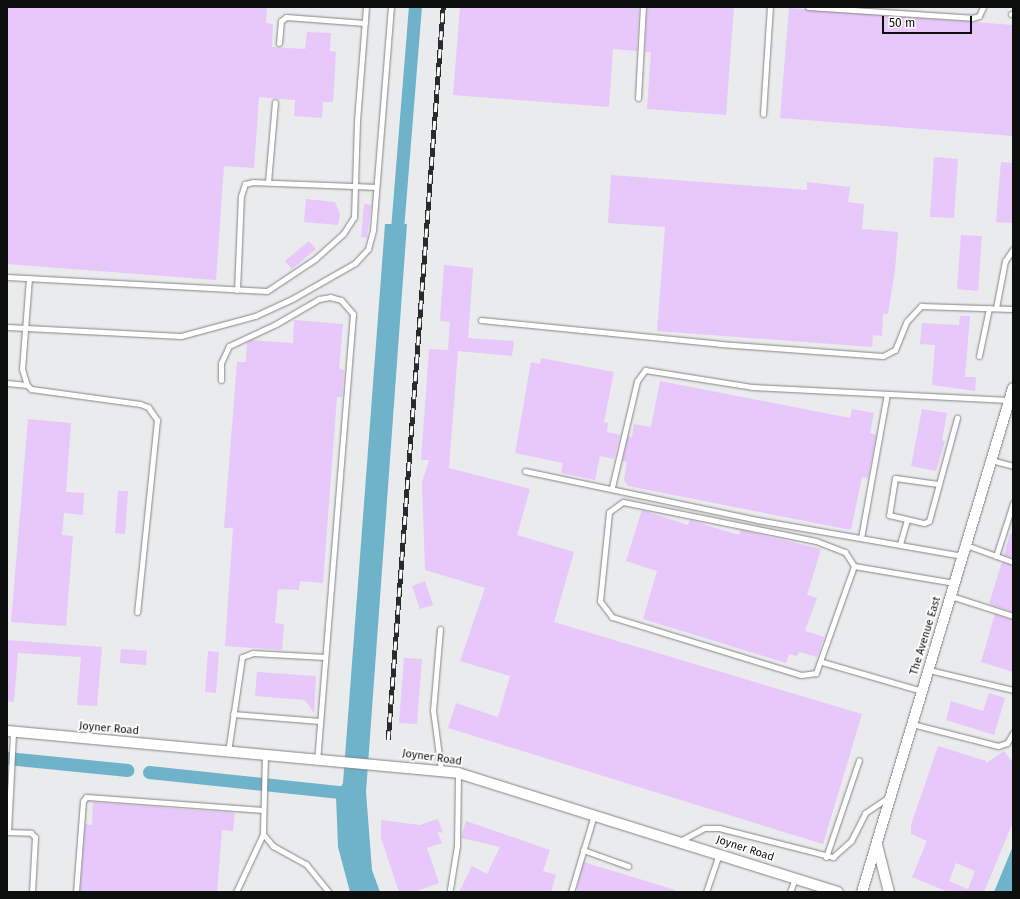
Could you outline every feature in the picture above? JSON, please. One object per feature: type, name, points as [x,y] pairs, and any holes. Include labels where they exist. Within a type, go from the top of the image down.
[{"type":"street","name":"The Avenue East","points":[[862,892],[1013,388]]},
{"type":"street","name":"Joyner Road","points":[[10,732],[329,762],[379,764],[458,773],[680,840],[838,892]]},
{"type":"street","points":[[877,843],[889,892]]},
{"type":"lane","points":[[7,277],[237,290],[270,290],[315,259],[351,224],[355,187],[366,7]]},
{"type":"lane","points":[[7,327],[167,337],[199,332],[255,316],[337,275],[362,256],[373,230],[391,7]]},
{"type":"lane","points":[[638,98],[643,7]]},
{"type":"lane","points":[[763,114],[770,7]]},
{"type":"lane","points":[[808,7],[972,18],[979,16],[983,7]]},
{"type":"lane","points":[[279,43],[281,21],[286,17],[365,23]]},
{"type":"lane","points":[[268,182],[275,102]]},
{"type":"lane","points":[[237,290],[243,189],[245,184],[253,182],[268,182],[376,187]]},
{"type":"lane","points":[[996,308],[1005,262],[1013,249]]},
{"type":"lane","points":[[26,385],[22,369],[30,278]]},
{"type":"lane","points":[[221,380],[221,363],[229,346],[276,324],[319,299],[330,297],[341,300],[352,314],[317,760]]},
{"type":"lane","points":[[481,320],[720,344],[883,356],[895,350],[907,321],[921,306],[1013,309]]},
{"type":"lane","points":[[978,356],[989,308]]},
{"type":"lane","points":[[612,488],[637,381],[645,370],[752,386],[1009,400]]},
{"type":"lane","points":[[7,383],[26,385],[31,389],[140,404],[148,407],[157,420],[137,612]]},
{"type":"lane","points":[[861,538],[888,394]]},
{"type":"lane","points":[[938,484],[895,478],[888,512],[892,517],[907,520],[929,521],[957,418]]},
{"type":"lane","points":[[991,460],[1013,466]]},
{"type":"lane","points":[[525,471],[612,488],[758,520],[963,556]]},
{"type":"lane","points":[[854,566],[822,662],[816,673],[801,676],[612,617],[600,601],[609,512],[623,502],[759,528],[834,547],[845,552],[854,566],[955,583]]},
{"type":"lane","points":[[996,556],[1013,503]]},
{"type":"lane","points":[[900,544],[907,520]]},
{"type":"lane","points":[[966,545],[1013,562]]},
{"type":"lane","points":[[951,596],[1013,616]]},
{"type":"lane","points":[[440,629],[433,710],[441,771]]},
{"type":"lane","points":[[228,752],[239,663],[246,654],[325,657]]},
{"type":"lane","points":[[822,662],[922,691]]},
{"type":"lane","points":[[929,670],[1013,690]]},
{"type":"lane","points":[[233,714],[320,721]]},
{"type":"lane","points":[[912,724],[998,746],[1007,743],[1013,733]]},
{"type":"lane","points":[[10,732],[12,750],[7,832],[31,833],[35,837],[32,892]]},
{"type":"lane","points":[[236,892],[263,834],[261,810],[265,756]]},
{"type":"lane","points":[[826,857],[859,760]]},
{"type":"lane","points":[[450,889],[458,846],[458,773]]},
{"type":"lane","points":[[680,840],[704,828],[719,828],[826,857],[840,854],[851,841],[865,813],[891,795]]},
{"type":"lane","points":[[76,892],[83,800],[86,797],[96,796],[261,810]]},
{"type":"lane","points":[[571,892],[594,814]]},
{"type":"lane","points":[[263,834],[273,846],[306,864],[329,892]]},
{"type":"lane","points":[[584,850],[628,866]]},
{"type":"lane","points":[[706,892],[719,853]]},
{"type":"lane","points":[[790,892],[795,878]]},
{"type":"water","points":[[385,224],[407,224],[366,792],[372,870],[380,892],[350,892],[338,847],[336,796],[343,783]]},
{"type":"water","points":[[1013,846],[1013,892],[994,892]]},
{"type":"building","points":[[7,7],[267,7],[266,23],[273,24],[272,47],[305,49],[307,32],[331,33],[330,51],[336,52],[333,102],[323,102],[322,118],[294,116],[295,100],[259,97],[254,168],[224,166],[216,280],[7,264]]},
{"type":"building","points":[[460,7],[639,7],[637,51],[613,49],[609,107],[453,95]]},
{"type":"building","points":[[647,7],[734,7],[726,115],[647,109],[651,52],[645,52]]},
{"type":"building","points":[[789,8],[1013,25],[1013,136],[780,118]]},
{"type":"building","points":[[934,157],[958,159],[954,218],[930,217]]},
{"type":"building","points":[[1001,162],[1013,163],[1013,223],[996,222]]},
{"type":"building","points":[[611,175],[807,190],[807,182],[850,187],[848,202],[864,204],[862,229],[898,232],[895,270],[888,314],[883,314],[882,336],[873,335],[872,347],[657,331],[665,227],[608,223]]},
{"type":"building","points":[[306,199],[335,202],[340,214],[338,225],[304,222]]},
{"type":"building","points":[[364,204],[371,205],[367,238],[361,237]]},
{"type":"building","points":[[961,235],[982,236],[978,291],[957,289]]},
{"type":"building","points":[[309,241],[316,249],[292,269],[285,261]]},
{"type":"building","points":[[444,265],[473,268],[468,338],[514,341],[512,356],[458,351],[449,468],[530,489],[517,535],[574,552],[554,622],[862,714],[823,844],[448,728],[456,703],[498,717],[510,676],[460,661],[485,588],[425,570],[422,483],[429,460],[421,460],[429,349],[448,350],[450,322],[440,321]]},
{"type":"building","points":[[960,316],[970,316],[965,377],[976,377],[975,391],[932,385],[935,345],[920,344],[922,323],[959,325]]},
{"type":"building","points":[[294,320],[343,324],[339,369],[344,370],[342,397],[337,397],[323,583],[300,581],[299,590],[278,589],[275,623],[284,624],[282,650],[225,646],[233,528],[224,528],[237,362],[246,362],[247,342],[251,340],[293,343]]},
{"type":"building","points":[[541,358],[614,372],[604,422],[608,423],[607,432],[620,435],[614,459],[600,456],[595,480],[561,473],[563,463],[515,453],[531,362],[540,364]]},
{"type":"building","points":[[660,381],[850,418],[852,409],[874,413],[870,433],[876,435],[868,478],[862,477],[851,530],[628,486],[624,480],[627,462],[622,461],[628,436],[632,437],[634,424],[651,427]]},
{"type":"building","points":[[922,409],[947,413],[942,440],[945,441],[936,471],[911,466]]},
{"type":"building","points":[[28,419],[71,423],[66,492],[84,493],[83,515],[64,513],[62,535],[73,536],[66,626],[11,622]]},
{"type":"building","points":[[118,491],[128,491],[125,534],[115,533]]},
{"type":"building","points":[[642,510],[688,525],[690,520],[739,535],[741,530],[821,549],[807,595],[817,598],[805,631],[824,637],[817,657],[799,652],[797,656],[789,654],[786,663],[643,619],[657,571],[626,561]]},
{"type":"building","points":[[1010,534],[1013,534],[1013,558],[1004,555]]},
{"type":"building","points":[[1002,562],[1013,566],[1013,612],[989,604]]},
{"type":"building","points":[[425,581],[433,605],[420,609],[412,586]]},
{"type":"building","points":[[995,614],[1013,620],[1013,672],[981,662]]},
{"type":"building","points":[[7,640],[102,647],[97,706],[77,705],[81,657],[18,653],[14,702],[7,701]]},
{"type":"building","points":[[121,649],[147,651],[146,665],[120,663]]},
{"type":"building","points":[[208,651],[219,652],[216,693],[205,692]]},
{"type":"building","points":[[404,658],[422,659],[417,724],[399,723]]},
{"type":"building","points":[[257,672],[316,676],[314,713],[305,700],[255,696]]},
{"type":"building","points":[[989,693],[1005,698],[994,735],[946,720],[951,701],[983,711]]},
{"type":"building","points":[[938,746],[986,761],[985,764],[1004,751],[1013,763],[1013,822],[984,892],[948,892],[912,877],[927,841],[911,834],[911,825]],"holes":[[[956,863],[975,871],[968,889],[949,881]]]},
{"type":"building","points":[[93,802],[235,813],[233,831],[222,830],[217,892],[80,892],[85,824],[92,825]]},
{"type":"building","points":[[438,819],[443,833],[437,831],[442,843],[427,848],[439,883],[414,892],[399,892],[381,838],[381,820],[420,825]]},
{"type":"building","points":[[466,821],[550,850],[543,871],[556,875],[551,892],[459,892],[472,866],[487,874],[500,847],[461,838]]},
{"type":"building","points":[[584,862],[675,890],[675,892],[578,892],[577,887]]},
{"type":"waterway","points":[[396,242],[415,7]]},
{"type":"waterway","points":[[7,758],[127,770]]},
{"type":"waterway","points":[[149,772],[350,793]]},
{"type":"railway","points":[[388,740],[443,7]]}]
